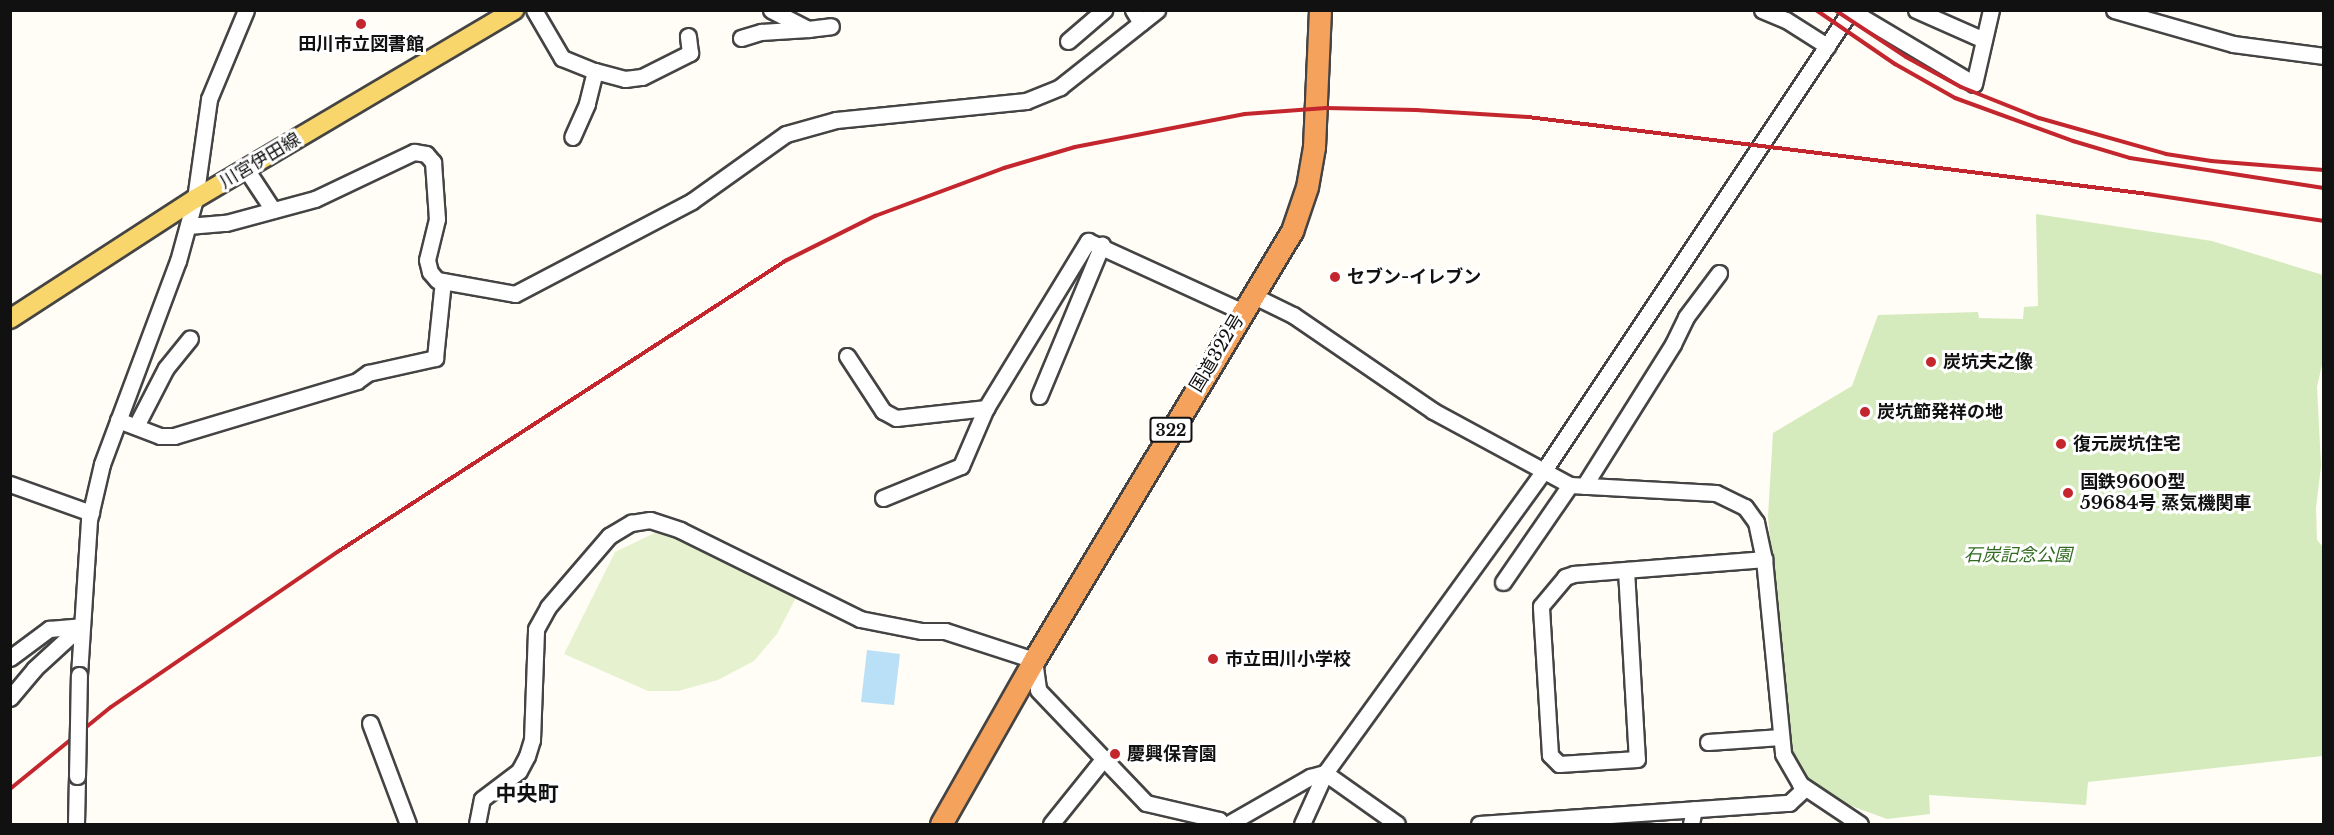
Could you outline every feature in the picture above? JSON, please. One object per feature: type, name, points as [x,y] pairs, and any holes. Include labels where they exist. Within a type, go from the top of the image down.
[{"type":"highway","name":"国道322号","points":[[941,825],[1034,660],[1246,303],[1292,231],[1307,187],[1314,147],[1320,10]]},
{"type":"main road","name":"川宮伊田線","points":[[10,319],[195,200],[514,10]]},
{"type":"street","points":[[76,825],[81,626],[91,513],[102,464],[188,226],[195,200],[209,99],[246,10]]},
{"type":"street","points":[[534,10],[562,58],[595,71],[625,79],[642,77],[690,53],[688,36]]},
{"type":"street","points":[[771,10],[808,29]]},
{"type":"street","points":[[1068,41],[1104,10]]},
{"type":"street","points":[[188,226],[226,223],[326,194],[414,152],[426,154],[433,162],[437,219],[427,260],[430,272],[443,281],[515,294],[692,201],[786,134],[837,120],[1026,101],[1060,87],[1137,17],[1157,10]]},
{"type":"street","points":[[1762,10],[1786,20],[1827,46]]},
{"type":"street","points":[[1916,10],[1984,40]]},
{"type":"street","points":[[1302,825],[1325,773],[1543,472],[1850,11],[1974,84],[1991,10]]},
{"type":"street","points":[[2114,10],[2233,44],[2324,56]]},
{"type":"street","points":[[741,38],[761,32],[831,26]]},
{"type":"street","points":[[572,137],[587,104],[595,71]]},
{"type":"street","points":[[246,169],[273,210]]},
{"type":"street","points":[[883,498],[961,466],[986,408],[1088,241],[1102,245],[1246,303],[1293,315],[1433,411],[1543,472],[1577,486],[1716,493],[1731,497],[1745,507],[1756,522],[1764,559],[1783,754],[1805,788],[1860,825]]},
{"type":"street","points":[[1039,396],[1102,245]]},
{"type":"street","points":[[1503,582],[1577,486],[1673,344],[1686,316],[1719,273]]},
{"type":"street","points":[[118,420],[174,436],[357,381],[368,374],[435,358],[443,281]]},
{"type":"street","points":[[136,426],[166,368],[190,338]]},
{"type":"street","points":[[848,356],[883,411],[896,418],[986,408]]},
{"type":"street","points":[[10,484],[91,513]]},
{"type":"street","points":[[477,825],[482,799],[519,771],[532,740],[536,629],[548,607],[586,559],[609,536],[631,523],[650,520],[680,530],[860,618],[922,631],[945,631],[1034,660],[1038,690],[1146,803],[1219,820],[1222,825]]},
{"type":"street","points":[[1626,570],[1637,759],[1559,764],[1550,755],[1540,606],[1565,577],[1626,570],[1764,559]]},
{"type":"street","points":[[10,658],[50,629],[81,626]]},
{"type":"street","points":[[10,698],[34,669],[81,626]]},
{"type":"street","points":[[370,723],[408,825]]},
{"type":"street","points":[[1708,742],[1781,737]]},
{"type":"street","points":[[1051,825],[1104,758]]},
{"type":"street","points":[[1228,825],[1310,777],[1325,773]]},
{"type":"street","points":[[1325,773],[1397,825]]},
{"type":"street","points":[[1479,825],[1693,817],[1789,803],[1805,788]]},
{"type":"green space","name":"石炭記念公園","points":[[2036,214],[2212,241],[2323,275],[2323,360],[2317,387],[2321,466],[2316,508],[2317,540],[2324,548],[2323,756],[2088,782],[2086,805],[1929,795],[1930,814],[1887,819],[1835,800],[1803,776],[1794,759],[1784,710],[1768,516],[1773,433],[1852,386],[1878,315],[1978,312],[1979,318],[2023,319],[2024,307],[2038,306]]},
{"type":"green space","points":[[663,529],[798,594],[777,634],[754,661],[718,680],[678,691],[648,691],[564,654],[615,552]]},
{"type":"water","points":[[867,650],[900,654],[894,705],[861,702]]},
{"type":"railway","points":[[1816,10],[1895,64],[1955,98],[2073,141],[2130,158],[2324,188]]},
{"type":"railway","points":[[1835,10],[1906,57],[1961,87],[2039,118],[2166,154],[2211,161],[2324,170]]},
{"type":"railway","points":[[10,789],[111,707],[339,551],[785,261],[875,216],[1004,168],[1075,147],[1245,114],[1326,108],[1416,110],[1528,117],[2148,194],[2324,221]]},
{"type":"place","name":"田川市立図書館","points":[[361,24]]},
{"type":"place","name":"セブン-イレブン","points":[[1335,277]]},
{"type":"place","name":"炭坑夫之像","points":[[1931,362]]},
{"type":"place","name":"炭坑節発祥の地","points":[[1865,412]]},
{"type":"place","name":"復元炭坑住宅","points":[[2061,444]]},
{"type":"place","name":"国鉄9600型 59684号 蒸気機関車","points":[[2068,493]]},
{"type":"place","name":"市立田川小学校","points":[[1213,659]]},
{"type":"place","name":"慶興保育園","points":[[1115,754]]},
{"type":"district","name":"中央町","points":[[527,794]]}]
